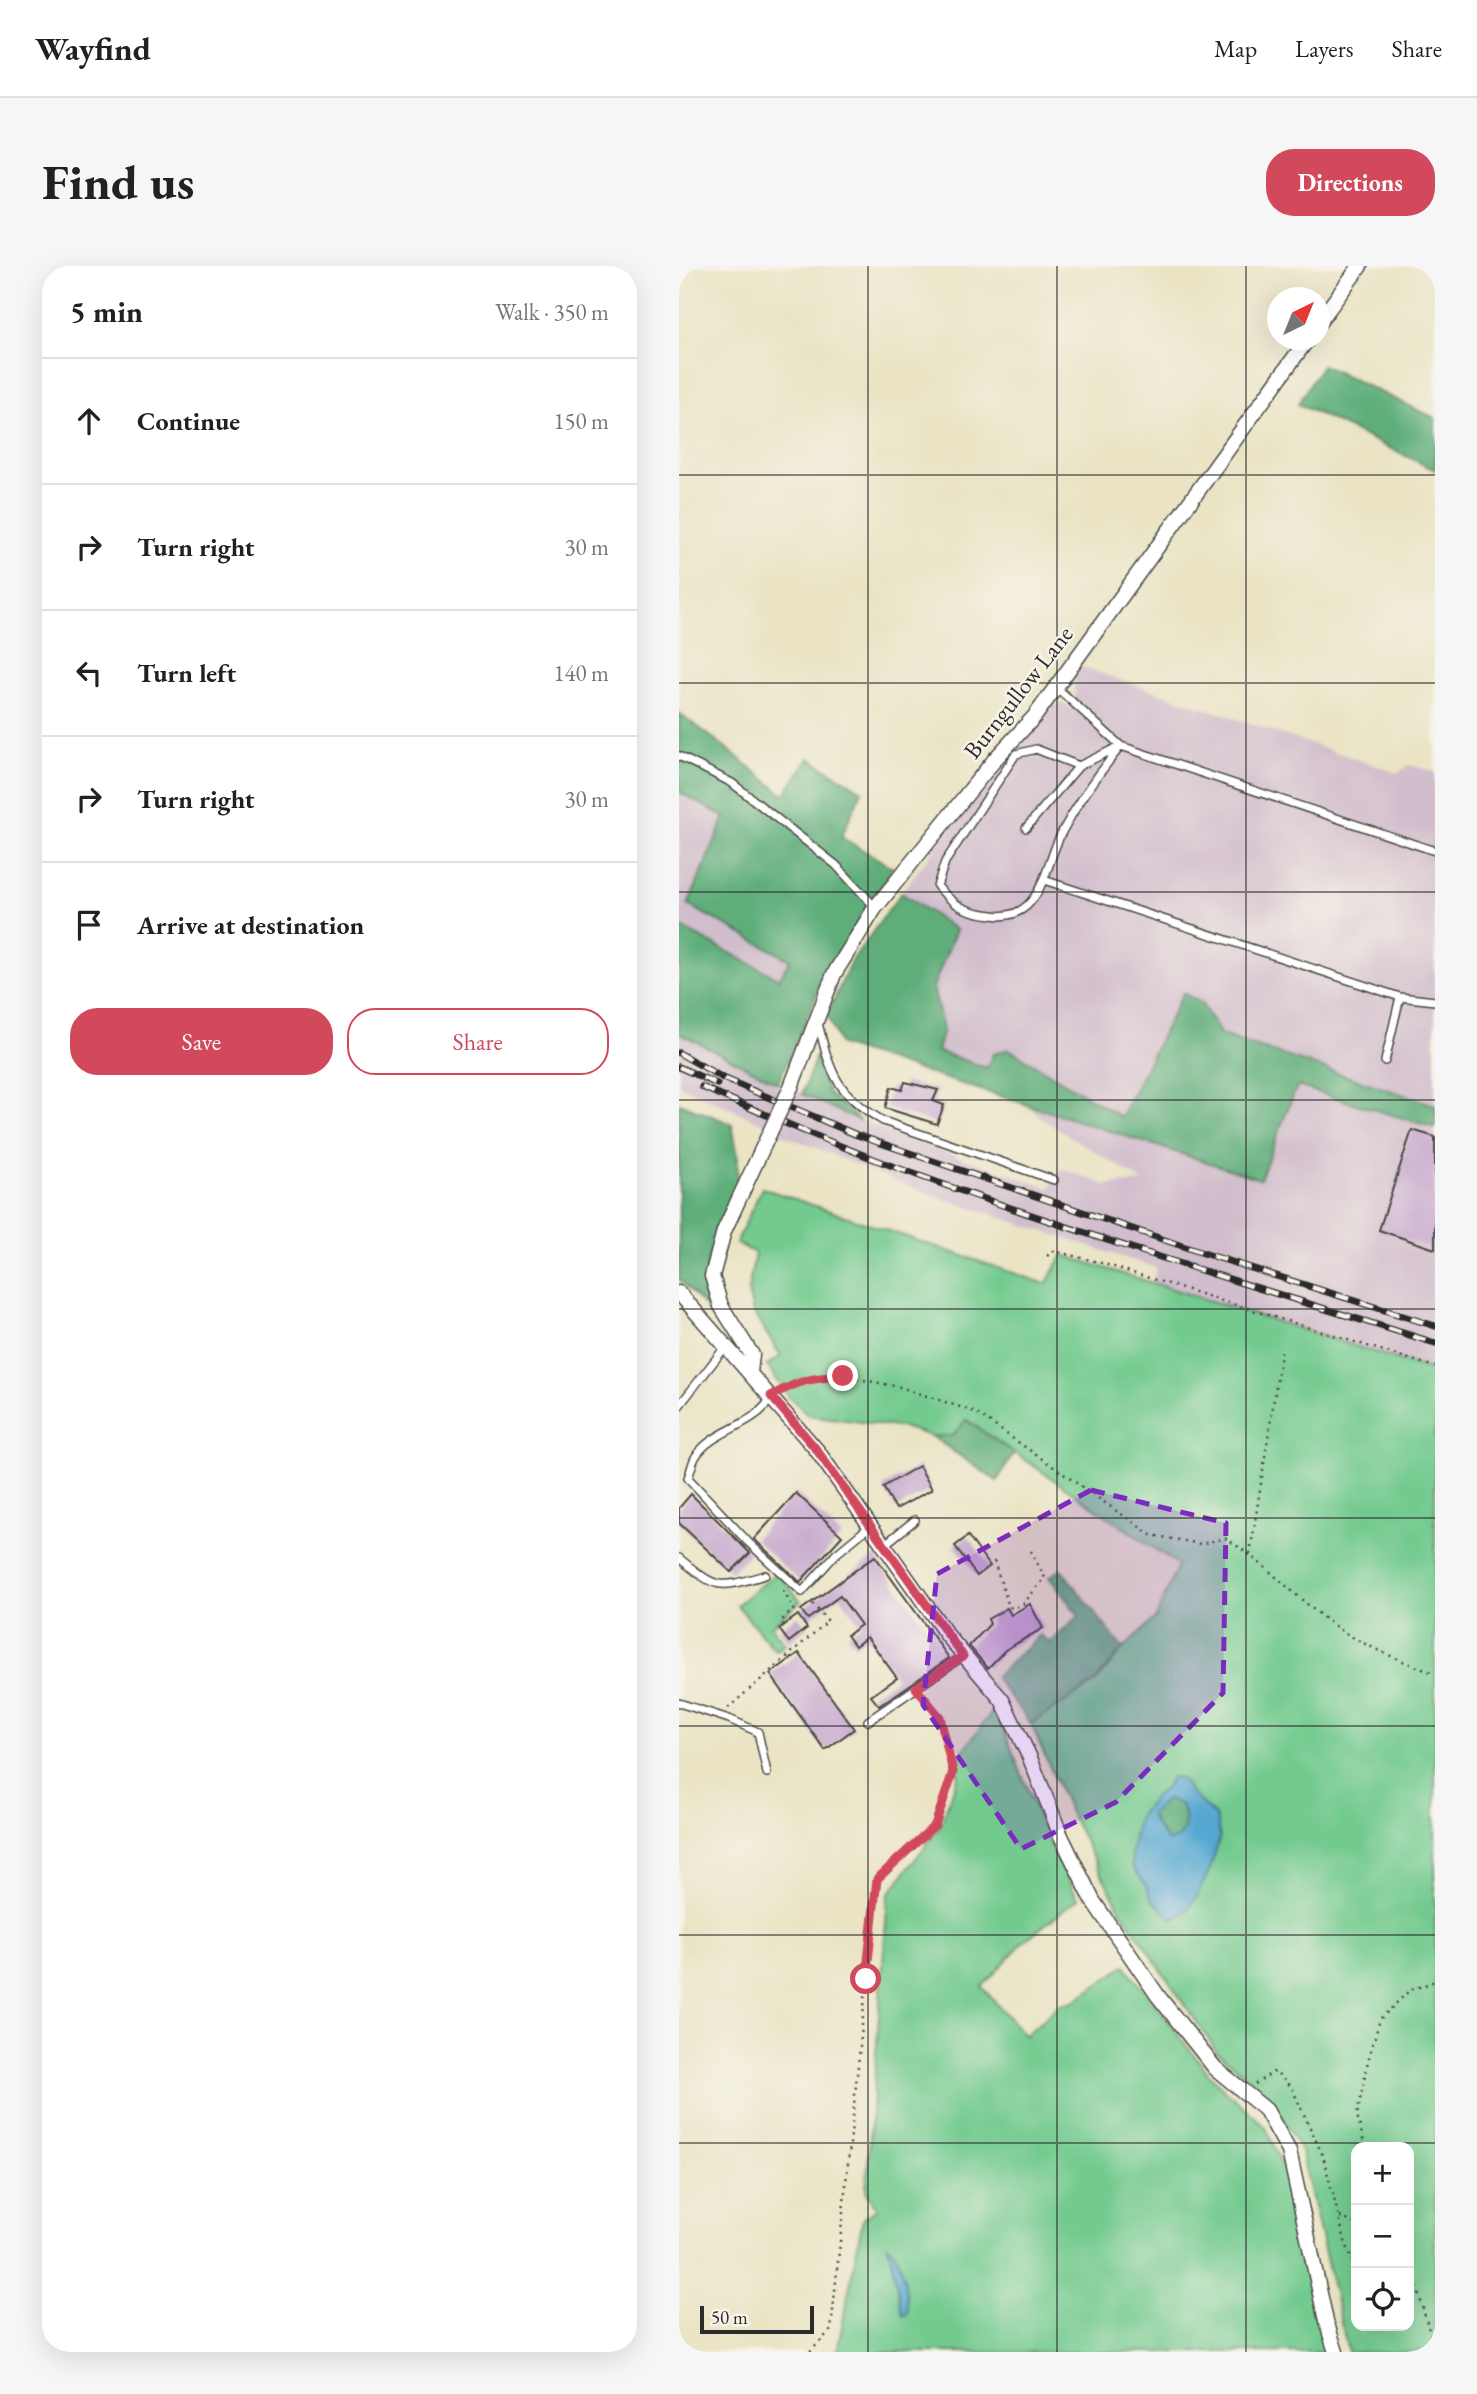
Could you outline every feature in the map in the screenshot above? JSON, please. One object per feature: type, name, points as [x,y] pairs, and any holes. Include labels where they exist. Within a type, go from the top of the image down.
[{"type":"street","points":[[1330,307],[1360,266]]},
{"type":"street","name":"Burngullow Lane","points":[[750,1372],[751,1355],[721,1306],[712,1276],[724,1231],[791,1087],[834,974],[876,908],[996,758],[1035,716],[1300,350]]},
{"type":"street","points":[[679,1293],[816,1449],[963,1656],[1002,1700],[1093,1902],[1158,1996],[1215,2068],[1266,2110],[1289,2151],[1326,2321],[1336,2352]]},
{"type":"lane","points":[[1055,686],[1121,746],[1435,851]]},
{"type":"lane","points":[[1026,828],[1079,766],[1121,746]]},
{"type":"lane","points":[[1079,766],[1036,749],[1016,754],[945,862],[937,886],[949,899],[968,912],[997,916],[1017,914],[1035,896],[1044,880],[1061,834],[1086,789],[1121,746]]},
{"type":"lane","points":[[679,756],[731,783],[836,865],[876,908]]},
{"type":"lane","points":[[1044,880],[1400,997],[1435,1001]]},
{"type":"lane","points":[[1385,1061],[1400,997]]},
{"type":"lane","points":[[817,1019],[827,1055],[840,1086],[859,1107],[883,1121],[1054,1180]]},
{"type":"lane","points":[[679,1406],[726,1345]]},
{"type":"lane","points":[[771,1396],[767,1406],[727,1433],[711,1440],[696,1457],[688,1478],[748,1542],[802,1592],[835,1554],[870,1526]]},
{"type":"lane","points":[[884,1545],[915,1520]]},
{"type":"lane","points":[[679,1558],[708,1582],[724,1587],[765,1575]]},
{"type":"lane","points":[[868,1721],[963,1656]]},
{"type":"lane","points":[[679,1703],[758,1732],[767,1773]]},
{"type":"path","points":[[1047,1256],[1054,1251],[1098,1262],[1435,1367]]},
{"type":"path","points":[[1250,1553],[1282,1347]]},
{"type":"path","points":[[771,1396],[794,1383],[810,1378],[843,1376],[899,1387],[975,1412],[1151,1535],[1201,1544],[1225,1538],[1250,1553],[1327,1621],[1383,1653],[1435,1674]]},
{"type":"path","points":[[994,1561],[1009,1606],[1014,1608],[1024,1604],[1045,1578],[1031,1551]]},
{"type":"path","points":[[765,1575],[781,1589],[794,1609],[781,1621],[785,1625]]},
{"type":"path","points":[[720,1716],[828,1621],[802,1592]]},
{"type":"path","points":[[810,2352],[831,2330],[877,1879],[935,1825],[953,1772],[940,1717],[916,1688]]},
{"type":"path","points":[[1364,2142],[1357,2115],[1380,2019],[1409,1991],[1435,1981]]},
{"type":"path","points":[[1243,2091],[1275,2071],[1291,2086],[1322,2156],[1345,2241],[1355,2268]]},
{"type":"path","points":[[1339,2217],[1351,2222]]},
{"type":"path","points":[[1411,2268],[1435,2351]]},
{"type":"highlighted area","points":[[1091,1490],[1226,1523],[1223,1693],[1116,1802],[1021,1849],[923,1705],[937,1574]]},
{"type":"shaded area","points":[[1079,666],[1398,773],[1409,765],[1435,772],[1435,1105],[1221,1035],[1201,1004],[1183,993],[1121,1117],[1009,1049],[987,1068],[936,1051],[943,1030],[933,987],[956,930],[901,893],[1003,758],[1041,725],[1053,705],[1063,703],[1070,708],[1075,698],[1074,677]]},
{"type":"shaded area","points":[[679,792],[725,817],[689,905],[790,959],[780,980],[679,926]]},
{"type":"shaded area","points":[[679,1033],[778,1083],[897,1136],[1050,1188],[1060,1168],[1107,1185],[1144,1182],[1050,1124],[1023,1103],[1260,1179],[1297,1085],[1435,1128],[1435,1371],[1153,1282],[1156,1268],[926,1193],[786,1136],[679,1085]]},
{"type":"green space","points":[[1322,365],[1435,418],[1435,470],[1298,404]]},
{"type":"green space","points":[[679,713],[784,795],[809,758],[862,791],[841,837],[893,868],[820,987],[778,1083],[679,1033],[679,926],[779,979],[790,960],[688,905],[725,817],[679,792]]},
{"type":"green space","points":[[901,893],[956,930],[933,987],[943,1030],[937,1051],[987,1068],[993,1054],[1009,1049],[1121,1117],[1183,993],[1201,1003],[1221,1035],[1435,1105],[1435,1128],[1297,1086],[1260,1179],[840,1045],[827,1015],[851,962]]},
{"type":"green space","points":[[816,1056],[829,1094],[860,1121],[802,1094]]},
{"type":"green space","points":[[679,1103],[732,1124],[738,1156],[737,1188],[707,1262],[707,1289],[731,1334],[679,1279]]},
{"type":"green space","points":[[762,1188],[1046,1284],[1063,1255],[1435,1371],[1435,2352],[1348,2352],[1301,2151],[1280,2113],[1245,2075],[1217,2052],[1121,1911],[1072,1817],[1031,1724],[1095,1682],[1123,1649],[1156,1617],[1178,1565],[967,1420],[952,1437],[931,1436],[905,1428],[809,1415],[789,1397],[767,1365],[781,1356],[753,1312],[748,1291],[755,1253],[736,1243]]},
{"type":"green space","points":[[966,1420],[1014,1453],[997,1481],[931,1436],[952,1436]]},
{"type":"green space","points":[[1061,1569],[1123,1649],[1095,1682],[1031,1724],[995,1677],[1040,1635],[1050,1643],[1079,1616],[1049,1577]]},
{"type":"green space","points":[[777,1572],[801,1601],[771,1626],[785,1644],[777,1651],[737,1605]]},
{"type":"green space","points":[[995,1708],[1046,1835],[1078,1899],[1024,1941],[982,1987],[1025,2036],[1060,2004],[1071,2003],[1125,1966],[1213,2079],[1266,2127],[1283,2168],[1318,2320],[1328,2352],[837,2352],[863,2218],[877,2209],[866,2191],[888,1895],[939,1828],[958,1777],[959,1756]]},
{"type":"green space","points":[[1166,1800],[1181,1804],[1185,1822],[1179,1837],[1167,1841],[1151,1814]]},
{"type":"water","points":[[1171,1777],[1181,1778],[1190,1792],[1216,1817],[1220,1837],[1210,1869],[1196,1898],[1185,1913],[1172,1919],[1152,1900],[1147,1887],[1132,1866],[1132,1848],[1138,1818],[1156,1795],[1166,1788]],"holes":[[[1166,1800],[1181,1804],[1184,1828],[1179,1837],[1167,1841],[1152,1820],[1151,1814]]]},
{"type":"water","points":[[888,2245],[898,2259],[904,2276],[908,2313],[903,2316]]},
{"type":"building","points":[[905,1082],[938,1090],[933,1101],[944,1105],[937,1124],[885,1108],[891,1087],[902,1090]]},
{"type":"building","points":[[1412,1130],[1435,1137],[1435,1249],[1379,1230]]},
{"type":"building","points":[[919,1466],[932,1489],[896,1509],[883,1487]]},
{"type":"building","points":[[796,1493],[842,1536],[800,1582],[754,1539]]},
{"type":"building","points":[[691,1494],[750,1553],[731,1572],[679,1523],[679,1508]]},
{"type":"building","points":[[968,1536],[990,1566],[977,1576],[955,1546]]},
{"type":"building","points":[[875,1556],[949,1658],[879,1706],[871,1696],[897,1678],[867,1637],[855,1646],[847,1635],[861,1625],[840,1596],[808,1619],[801,1610]]},
{"type":"building","points":[[1030,1604],[1043,1628],[1005,1650],[988,1668],[969,1646],[990,1624],[988,1619],[1007,1608],[1011,1615]]},
{"type":"building","points":[[798,1615],[807,1628],[789,1642],[779,1629]]},
{"type":"building","points":[[799,1653],[854,1729],[825,1750],[770,1674]]},
{"type":"railway","points":[[679,1053],[723,1078],[857,1135],[1200,1252],[1435,1326]]},
{"type":"railway","points":[[679,1067],[717,1084]]},
{"type":"railway","points":[[702,1087],[863,1155],[981,1198],[1435,1343]]},
{"type":"route","points":[[843,1376],[810,1378],[794,1383],[771,1396],[816,1449],[963,1656],[916,1688],[940,1717],[953,1772],[935,1825],[877,1879],[866,1979]]}]
